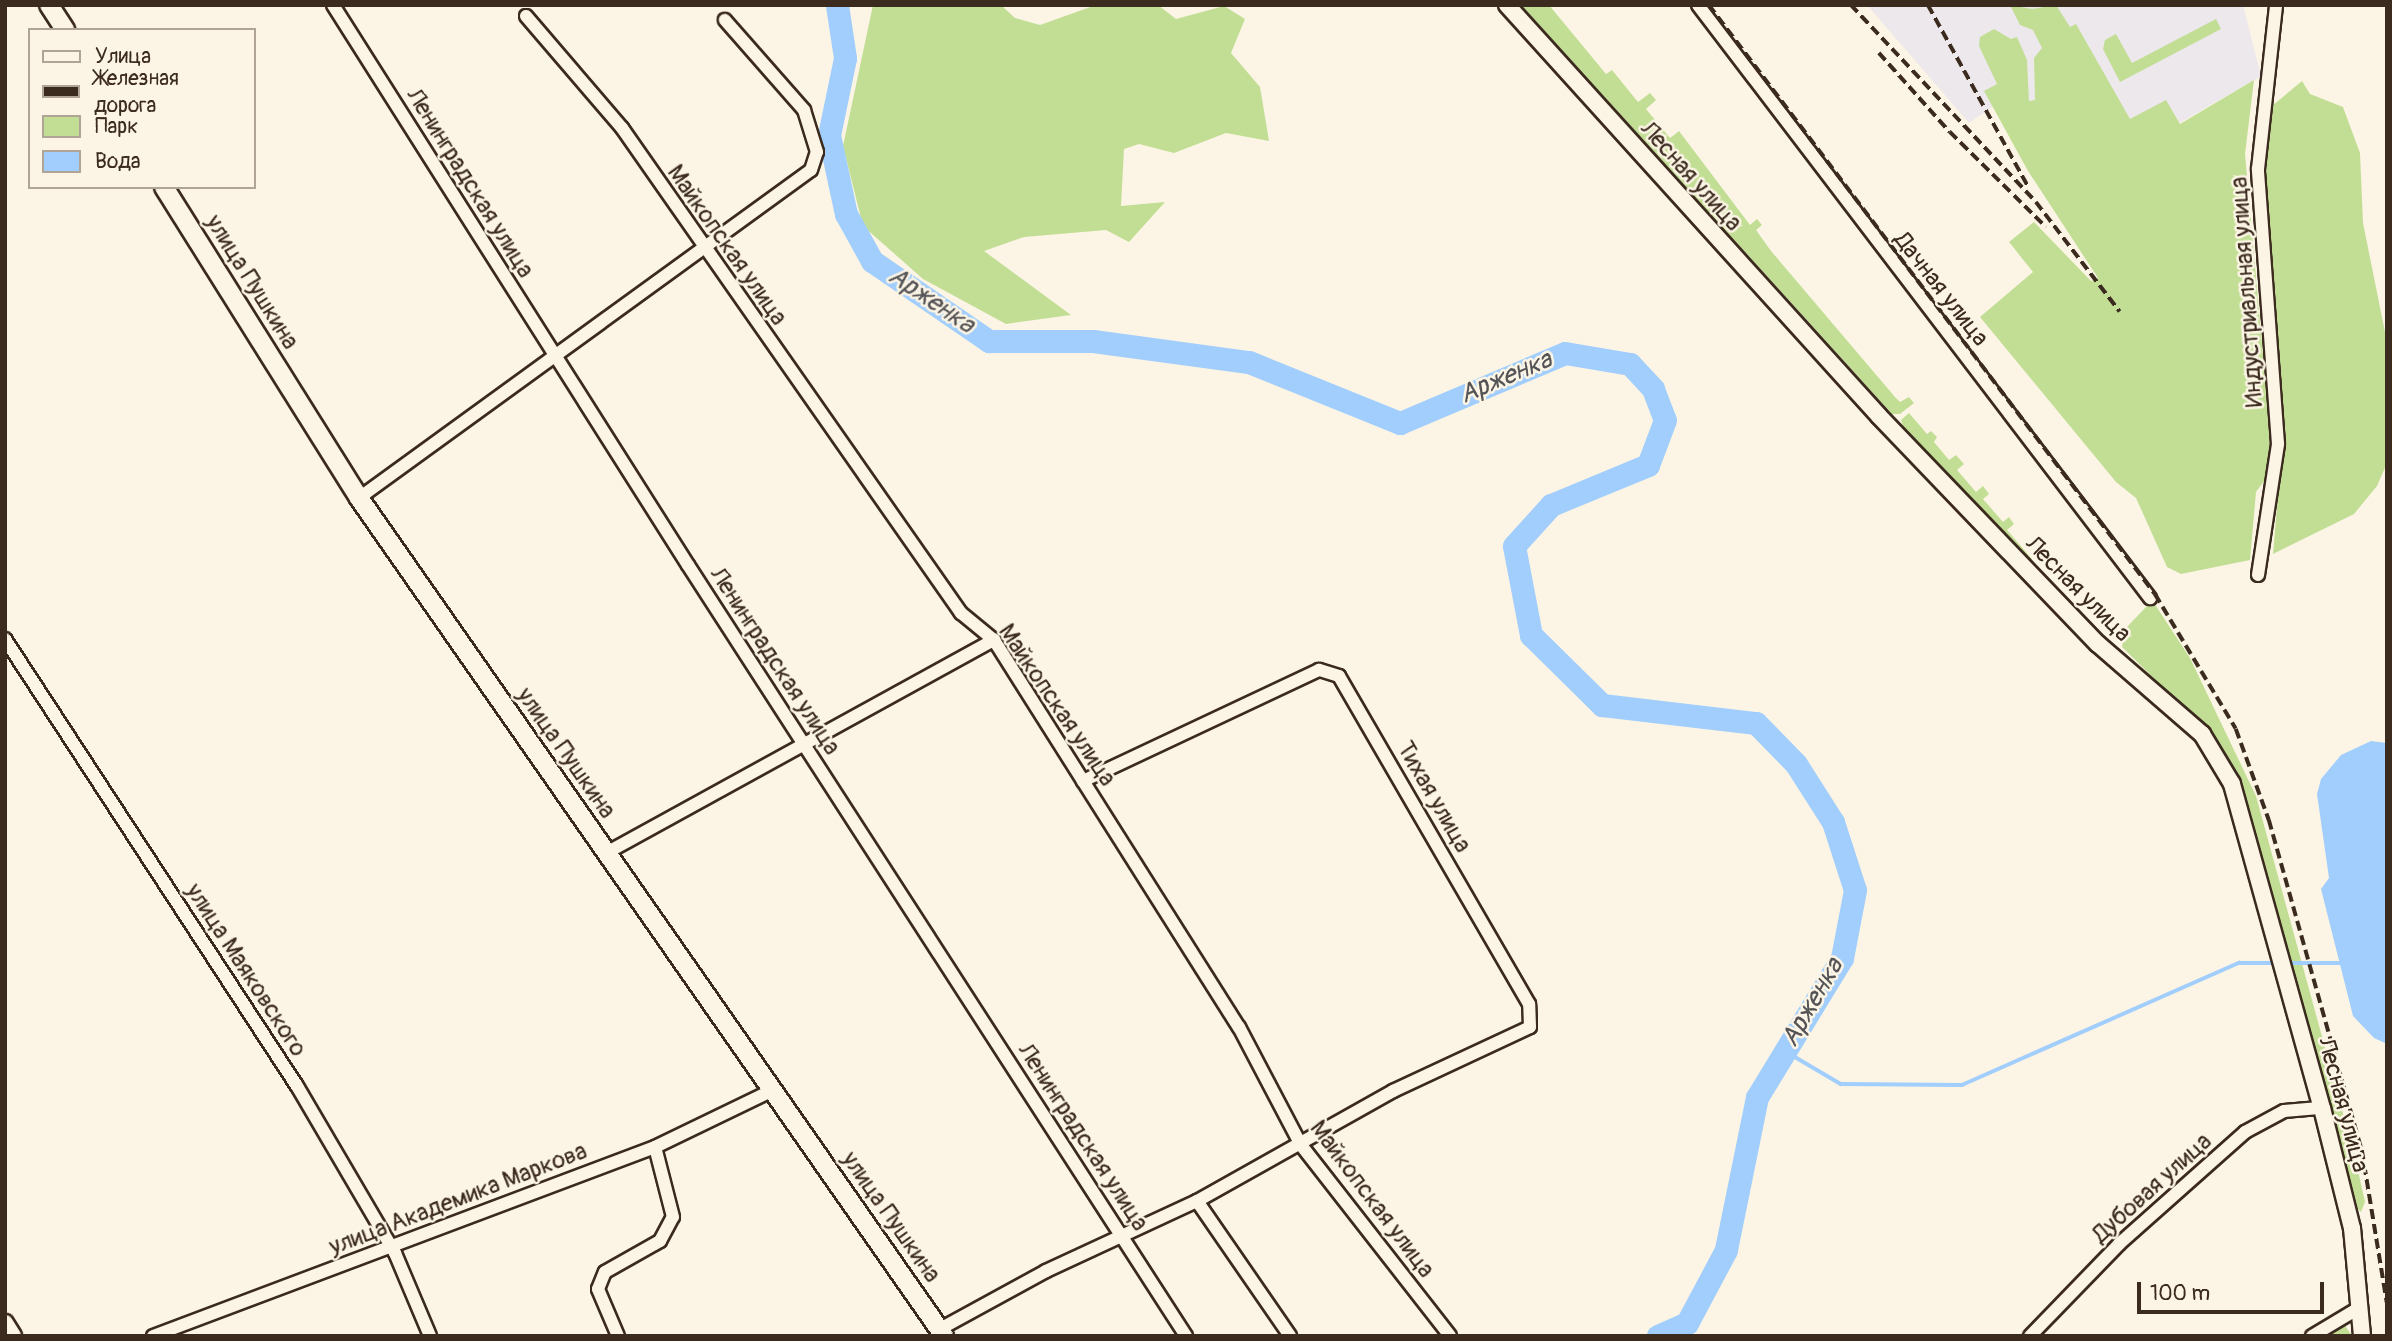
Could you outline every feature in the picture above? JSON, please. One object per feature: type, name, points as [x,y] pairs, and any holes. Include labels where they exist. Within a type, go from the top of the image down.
[{"type":"main road","points":[[49,5],[64,28]]},
{"type":"main road","name":"улица Пушкина","points":[[165,189],[359,498],[942,1333]]},
{"type":"street","name":"Ленинградская улица","points":[[333,5],[555,356],[1186,1336]]},
{"type":"street","name":"Лесная улица","points":[[1507,5],[1889,427],[2098,643],[2202,734],[2232,784],[2322,1108],[2352,1228],[2362,1336]]},
{"type":"street","name":"Дачная улица","points":[[1698,5],[2150,598]]},
{"type":"street","name":"Индустриальная улица","points":[[2258,575],[2278,444],[2258,169],[2276,5]]},
{"type":"street","name":"Майкопская улица","points":[[526,16],[622,128],[701,247],[961,613],[993,640],[1239,1027],[1301,1145],[1450,1336]]},
{"type":"street","points":[[359,498],[701,247],[799,181],[811,170],[817,152],[804,110],[725,20]]},
{"type":"street","name":"улица Маяковского","points":[[5,639],[297,1086],[392,1247],[430,1336]]},
{"type":"street","points":[[606,853],[805,746],[993,640]]},
{"type":"street","name":"Тихая улица","points":[[1083,781],[1319,670],[1339,676],[1529,1004],[1530,1027],[1393,1091],[1301,1145]]},
{"type":"street","name":"улица Академика Маркова","points":[[153,1336],[655,1147],[773,1090]]},
{"type":"street","name":"Дубовая улица","points":[[2030,1336],[2119,1244],[2245,1132],[2284,1111],[2322,1108]]},
{"type":"street","points":[[942,1333],[1122,1235],[1197,1201],[1301,1145]]},
{"type":"street","points":[[618,1336],[598,1289],[605,1272],[660,1241],[673,1217],[655,1147]]},
{"type":"street","points":[[1197,1201],[1290,1336]]},
{"type":"street","points":[[2312,1336],[2358,1308]]},
{"type":"street","points":[[5,1323],[13,1336]]},
{"type":"shaded area","points":[[1867,5],[2243,5],[2261,76],[2143,144],[2008,96],[1969,123]]},
{"type":"green space","points":[[873,5],[1001,5],[1015,18],[1040,25],[1096,5],[1158,5],[1176,19],[1224,6],[1245,19],[1231,53],[1260,87],[1269,141],[1226,133],[1174,153],[1139,144],[1124,149],[1121,206],[1165,202],[1129,242],[1106,230],[1024,237],[984,251],[1071,315],[1006,324],[923,279],[863,226],[843,146]]},
{"type":"green space","points":[[1521,5],[1549,5],[1606,74],[1612,70],[1638,102],[1650,93],[1656,100],[1646,109],[1670,138],[1679,131],[1750,225],[1757,219],[1762,225],[1756,230],[1771,251],[1895,397],[1900,402],[1909,397],[1914,403],[1900,414],[1892,414]]},
{"type":"green space","points":[[2010,5],[2032,9],[2056,5],[2070,27],[2076,24],[2130,119],[2166,100],[2180,124],[2254,80],[2245,154],[2271,445],[2267,477],[2256,492],[2250,560],[2181,574],[2167,567],[2136,498],[2116,482],[1980,317],[2033,272],[2009,242],[2034,222],[2091,281],[2098,278],[2028,171],[1984,91],[1997,84],[1979,46],[1980,37],[1994,29],[2011,39],[2017,37],[2027,60],[2029,101],[2035,100],[2034,58],[2042,48],[2033,30],[2020,25]]},
{"type":"green space","points":[[2216,19],[2221,29],[2120,82],[2103,49],[2105,40],[2116,34],[2132,63]]},
{"type":"green space","points":[[2302,81],[2310,94],[2343,107],[2360,153],[2363,223],[2387,342],[2387,463],[2377,486],[2354,514],[2273,554],[2284,426],[2265,178],[2272,106]]},
{"type":"green space","points":[[1909,413],[1927,434],[1931,431],[1937,437],[1934,442],[1949,460],[1956,455],[1964,464],[1957,470],[1976,492],[1983,486],[1989,494],[1983,499],[2003,522],[2009,517],[2014,524],[2007,530],[2032,559],[2026,561],[1903,426],[1901,420]]},
{"type":"green space","points":[[2147,606],[2156,606],[2190,658],[2256,796],[2354,1153],[2365,1202],[2361,1212],[2352,1203],[2254,835],[2197,721],[2122,647],[2125,629]]},
{"type":"green space","points":[[2344,1324],[2352,1336],[2318,1336]]},
{"type":"water","points":[[2371,741],[2387,743],[2387,1044],[2374,1038],[2353,1016],[2321,889],[2329,878],[2317,794],[2321,779],[2341,755]]},
{"type":"waterway","name":"Арженка","points":[[837,5],[845,58],[829,135],[846,214],[872,261],[989,341],[1093,341],[1249,362],[1400,423],[1565,353],[1630,364],[1653,389],[1665,420],[1648,465],[1551,505],[1514,546],[1531,635],[1602,705],[1756,723],[1796,764],[1833,822],[1855,890],[1842,958],[1757,1097],[1726,1250],[1687,1323],[1658,1336]]},
{"type":"waterway","points":[[1785,1051],[1841,1084],[1962,1085],[2239,963],[2276,963]]},
{"type":"waterway","points":[[2287,963],[2343,963]]},
{"type":"railway","points":[[1709,5],[2155,594],[2236,729],[2269,820],[2362,1150],[2387,1303]]},
{"type":"railway","points":[[1851,5],[2036,202],[2120,312]]},
{"type":"railway","points":[[1928,5],[2028,186]]},
{"type":"railway","points":[[1879,53],[1950,132],[2046,227]]}]
